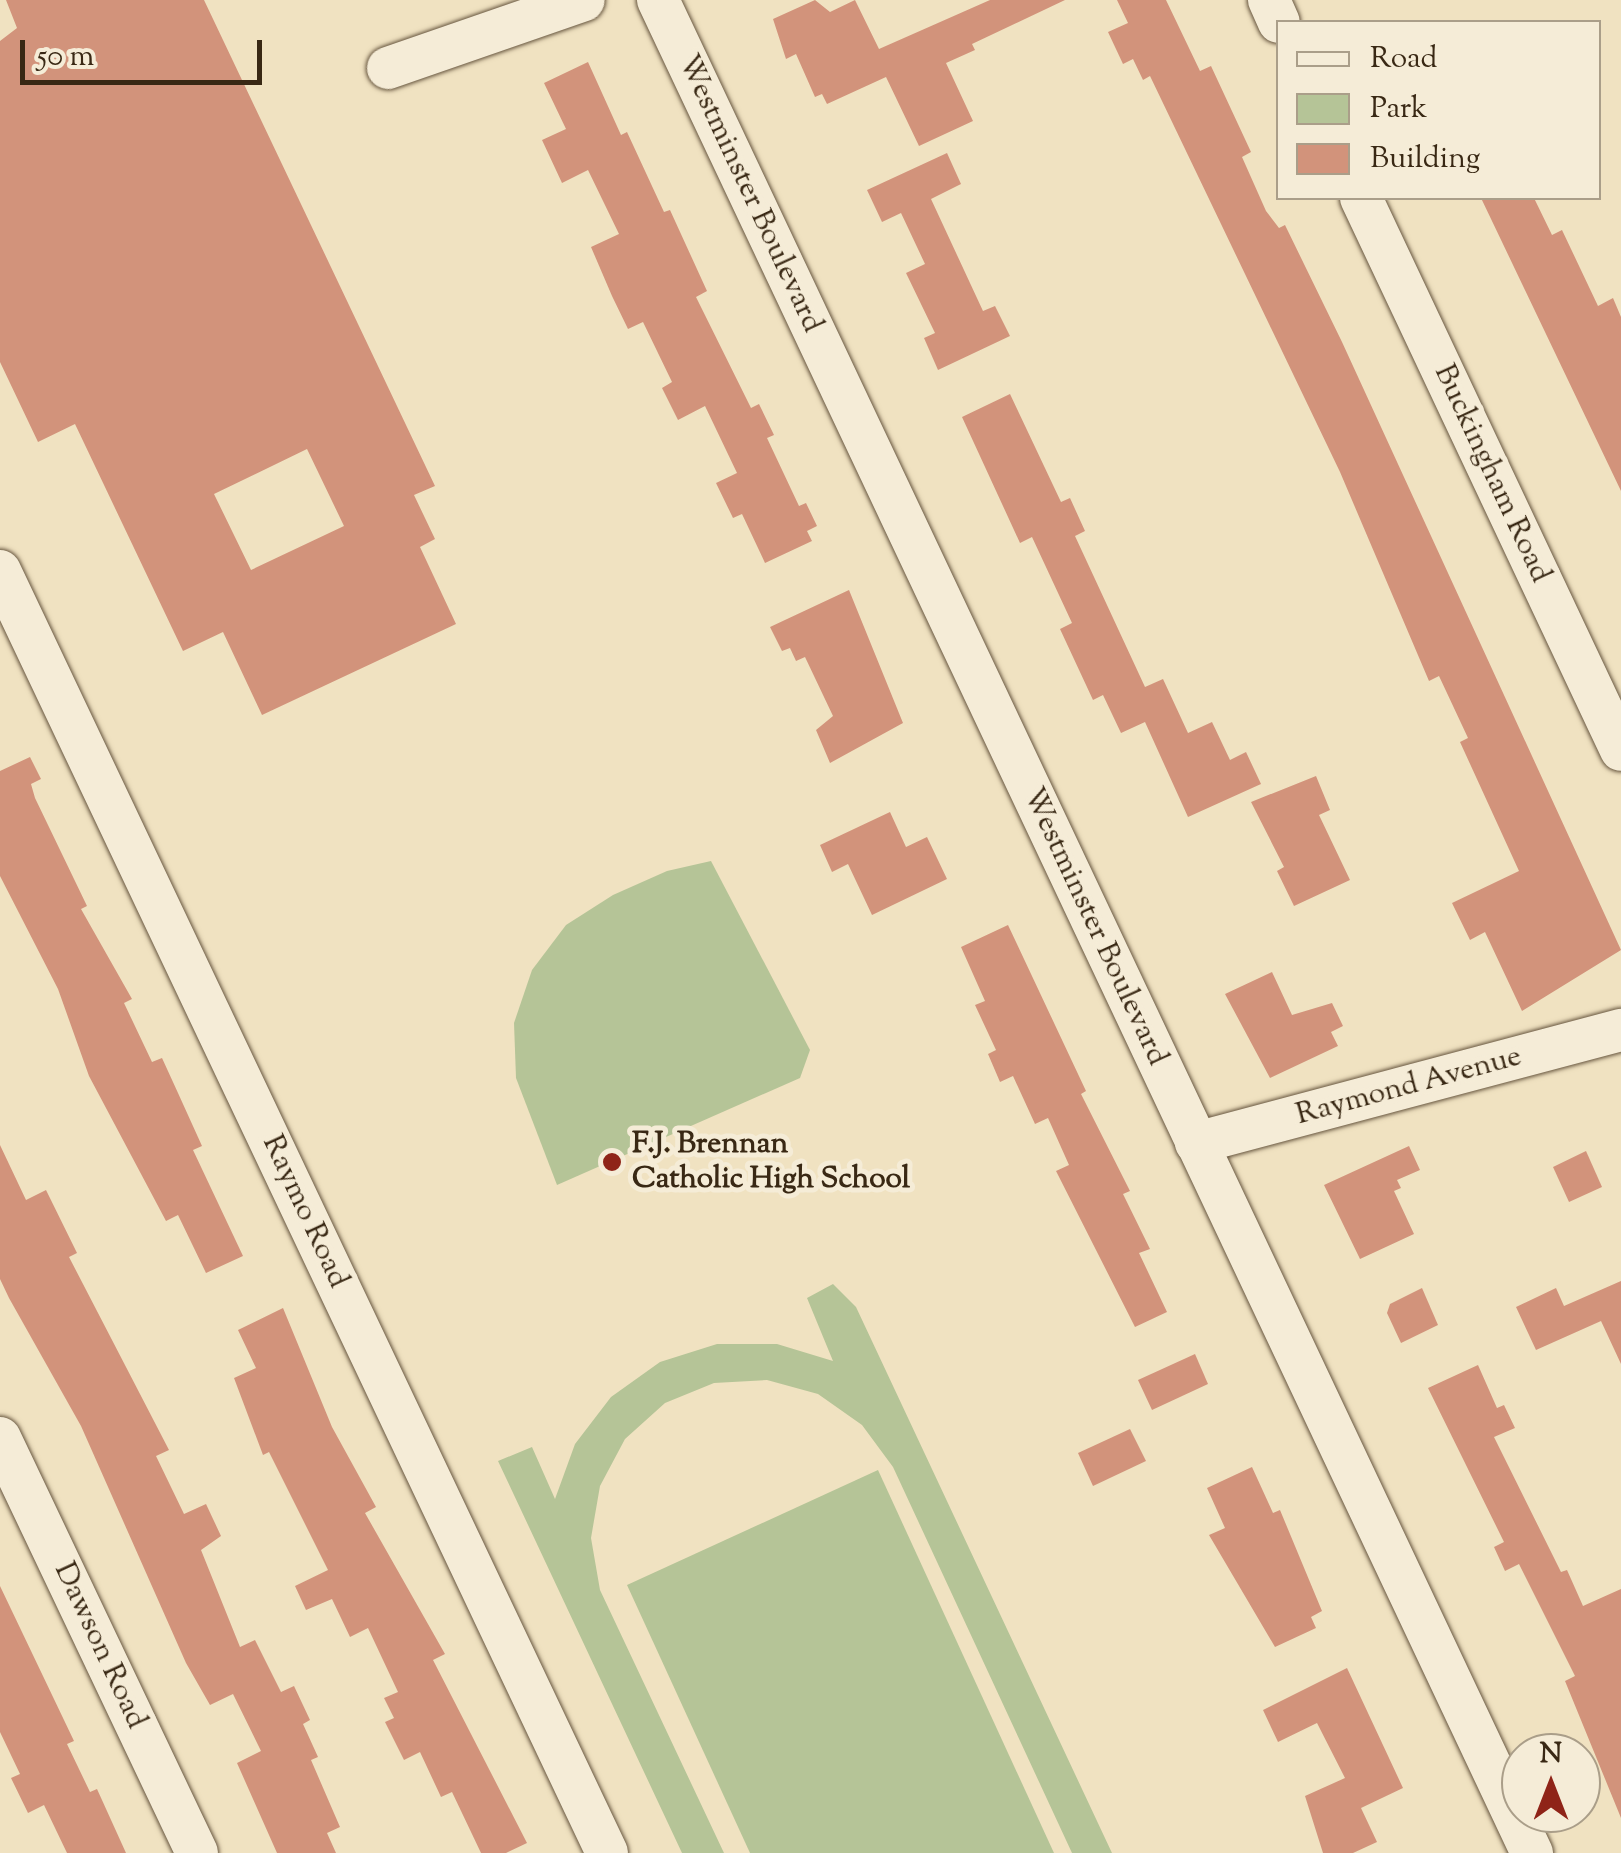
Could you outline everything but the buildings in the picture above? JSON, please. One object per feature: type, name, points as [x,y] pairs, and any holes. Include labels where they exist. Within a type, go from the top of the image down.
[{"type":"street","points":[[388,68],[584,0]]},
{"type":"street","name":"Westminster Boulevard","points":[[658,0],[1532,1853]]},
{"type":"street","name":"Buckingham Road","points":[[1363,200],[1621,750]]},
{"type":"street","name":"Raymo Road","points":[[0,572],[607,1853]]},
{"type":"street","name":"Raymond Avenue","points":[[1196,1143],[1621,1030]]},
{"type":"street","name":"Dawson Road","points":[[0,1438],[198,1853]]},
{"type":"green space","points":[[711,861],[810,1050],[800,1078],[557,1185],[516,1078],[514,1023],[532,970],[566,925],[613,895],[667,871]]},
{"type":"green space","points":[[833,1284],[856,1307],[1112,1853],[1072,1853],[893,1467],[862,1425],[818,1394],[767,1380],[714,1383],[665,1403],[625,1439],[600,1486],[591,1538],[600,1590],[724,1853],[682,1853],[498,1461],[532,1447],[555,1499],[575,1444],[611,1397],[660,1362],[717,1344],[777,1344],[833,1361],[807,1298]]},
{"type":"green space","points":[[878,1470],[1054,1853],[750,1853],[627,1585]]},
{"type":"place","name":"F.J. Brennan Catholic High School","points":[[612,1162]]}]
